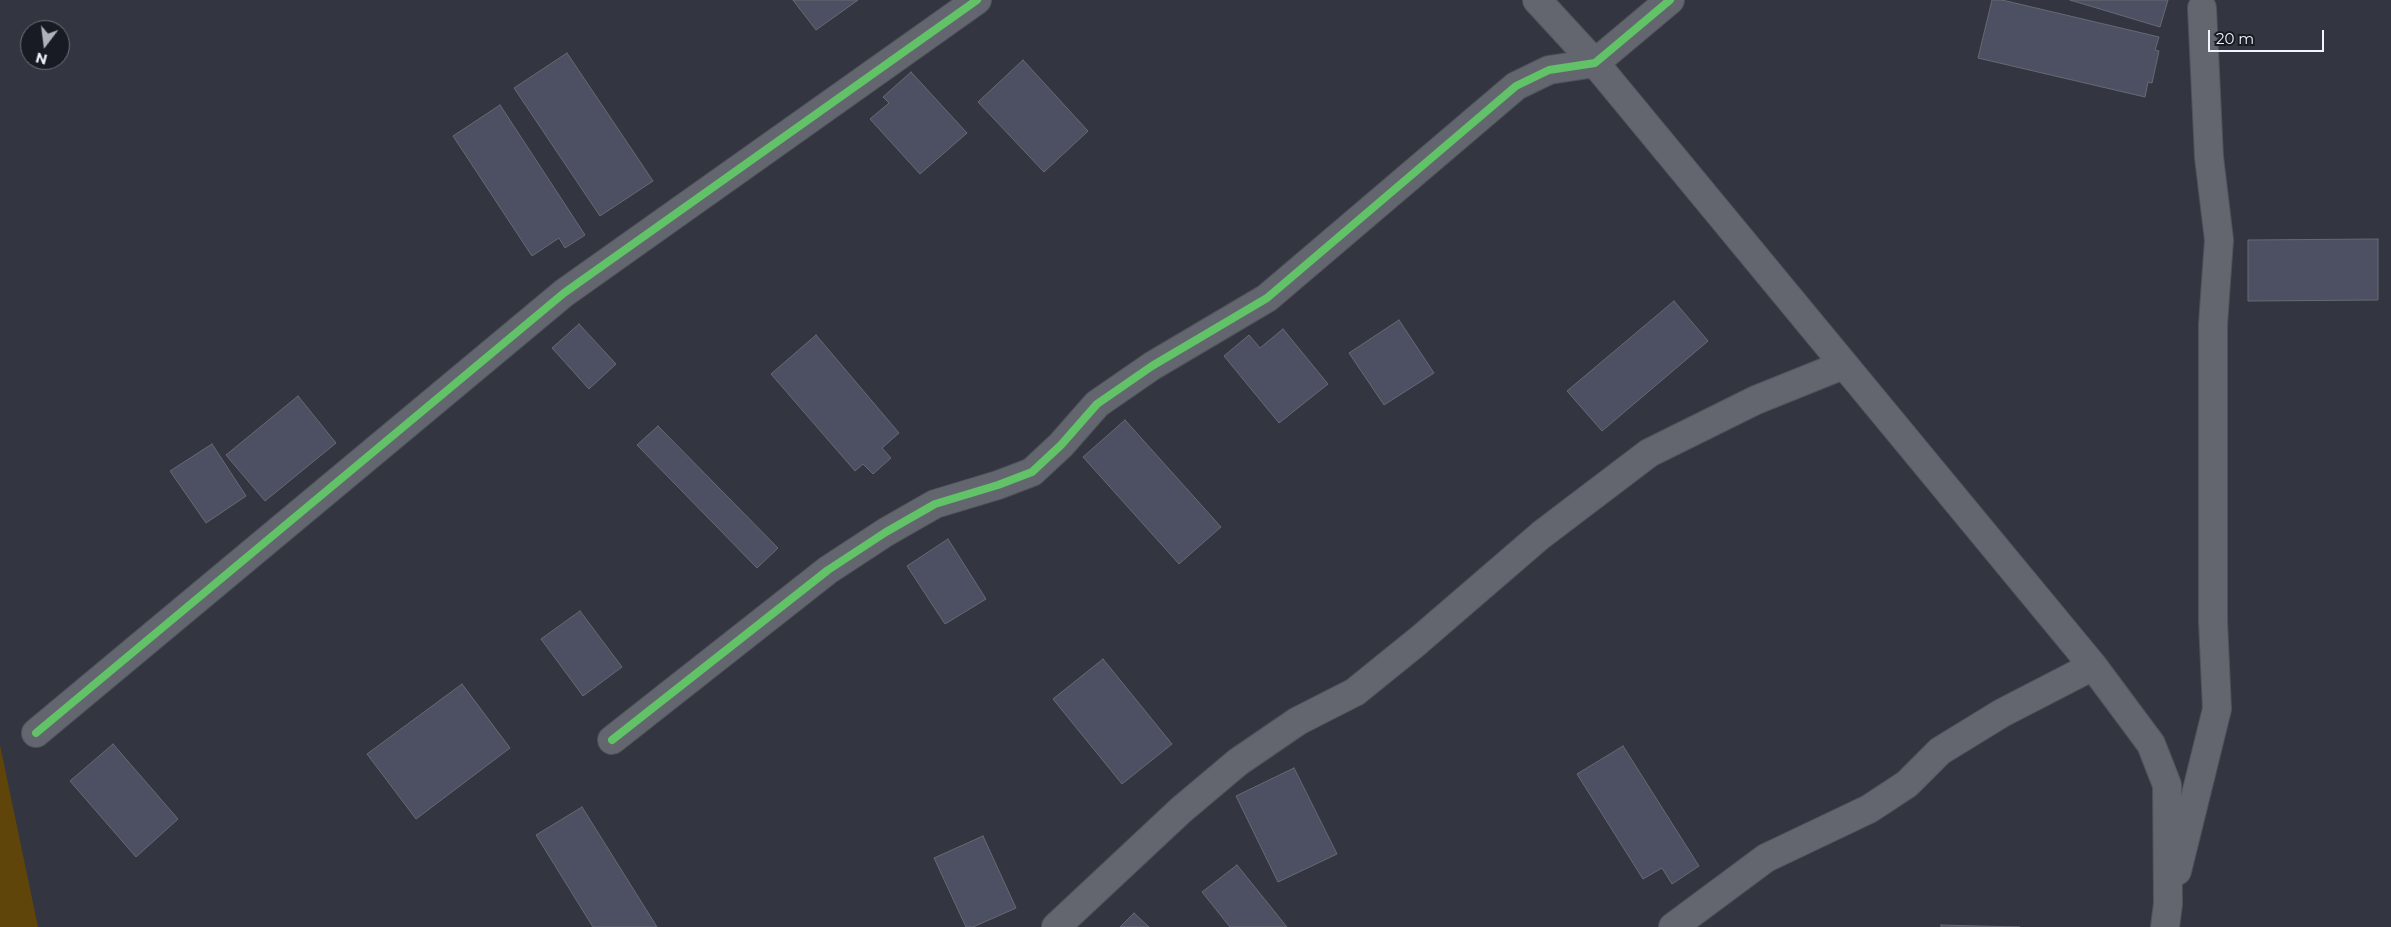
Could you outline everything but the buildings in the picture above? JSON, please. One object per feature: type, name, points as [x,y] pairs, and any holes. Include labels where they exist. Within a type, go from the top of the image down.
[{"type":"street","points":[[36,733],[564,293],[977,0]]},
{"type":"street","points":[[1537,0],[1595,64],[2092,666],[2151,744],[2167,785],[2166,915]]},
{"type":"street","points":[[612,740],[828,570],[886,532],[935,504],[998,485],[1032,472],[1062,445],[1097,404],[1152,366],[1267,298],[1516,86],[1549,70],[1595,64],[1670,0]]},
{"type":"street","points":[[2166,915],[2217,709],[2213,621],[2213,324],[2219,240],[2209,157],[2202,8]]},
{"type":"street","points":[[1056,927],[1181,810],[1238,762],[1298,721],[1355,692],[1418,641],[1541,535],[1649,453],[1756,400],[1843,365]]},
{"type":"street","points":[[1673,927],[1766,858],[1869,809],[1907,784],[1940,750],[2002,713],[2092,666]]},
{"type":"shaded area","points":[[0,745],[38,927],[0,927]]},
{"type":"cycle path","points":[[36,733],[564,293],[977,0]]},
{"type":"cycle path","points":[[612,740],[828,570],[886,532],[935,504],[998,485],[1032,472],[1061,445],[1097,404],[1152,366],[1267,298],[1516,86],[1549,70],[1595,63],[1670,0]]}]
